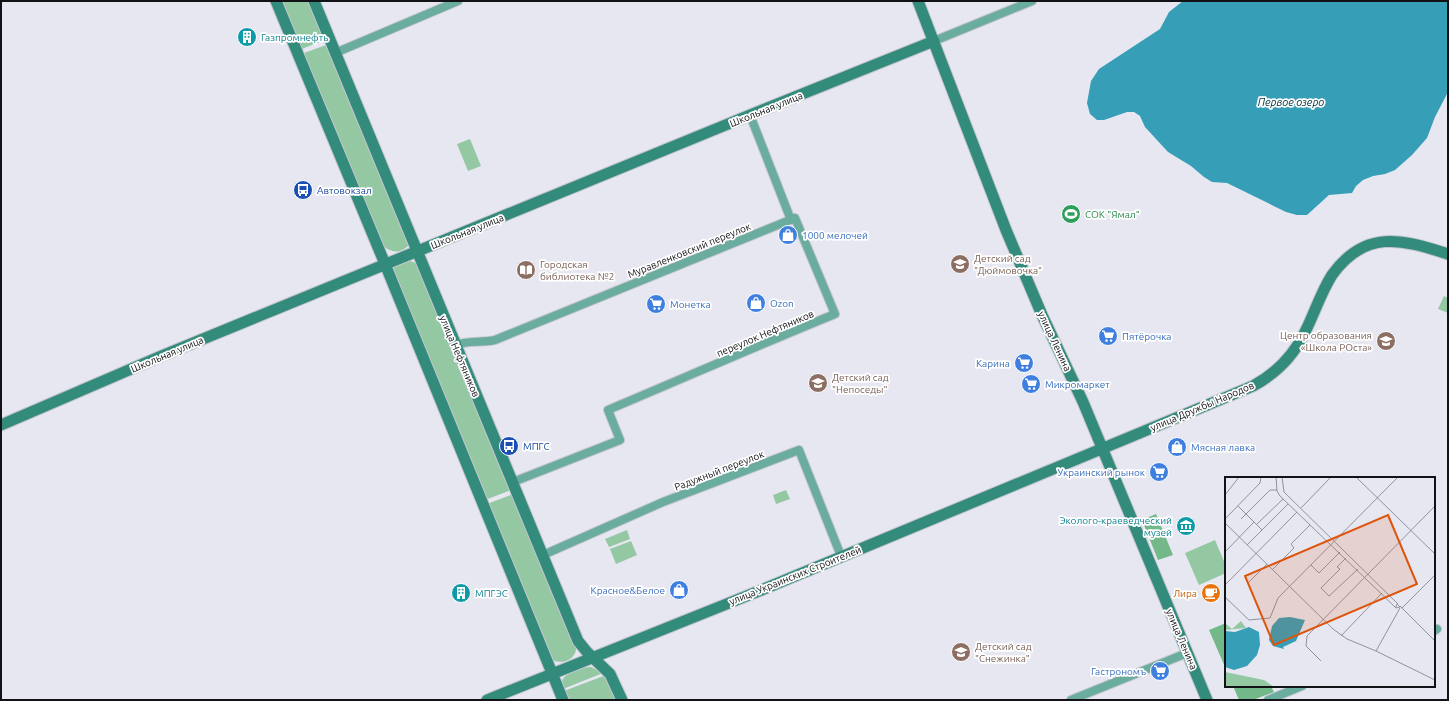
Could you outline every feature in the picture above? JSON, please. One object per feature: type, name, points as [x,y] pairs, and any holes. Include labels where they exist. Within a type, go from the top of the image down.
[{"type":"main road","points":[[276,1],[563,700]]},
{"type":"main road","name":"улица Нефтяников","points":[[314,1],[578,641],[610,674],[622,700]]},
{"type":"main road","name":"улица Ленина","points":[[918,1],[1012,244],[1102,448],[1207,700]]},
{"type":"main road","name":"Школьная улица","points":[[1,425],[159,356],[934,41]]},
{"type":"main road","name":"улица Дружбы Народов","points":[[1102,448],[1262,381],[1287,358],[1299,343],[1332,275],[1343,261],[1359,250],[1373,244],[1399,241],[1448,254]]},
{"type":"main road","name":"улица Украинских Строителей","points":[[488,700],[1102,448]]},
{"type":"street","points":[[335,53],[458,1]]},
{"type":"street","points":[[934,41],[1032,1]]},
{"type":"street","name":"переулок Нефтяников","points":[[512,482],[620,440],[608,410],[835,314],[793,219],[750,115]]},
{"type":"street","name":"Муравленковский переулок","points":[[455,345],[461,343],[488,342],[495,340],[793,219]]},
{"type":"street","name":"Радужный переулок","points":[[543,555],[663,502],[799,450],[841,556]]},
{"type":"street","points":[[1071,700],[1187,653]]},
{"type":"street","points":[[1268,700],[1300,687]]},
{"type":"green space","points":[[282,1],[308,1],[324,40],[302,49]]},
{"type":"green space","points":[[326,45],[408,242],[408,246],[405,249],[395,252],[382,245],[304,53]]},
{"type":"green space","points":[[470,139],[481,166],[468,171],[457,144]]},
{"type":"green space","points":[[410,261],[416,263],[511,490],[485,500],[393,269]]},
{"type":"green space","points":[[1444,296],[1448,298],[1448,313],[1438,309]]},
{"type":"green space","points":[[786,490],[790,499],[776,504],[773,495]]},
{"type":"green space","points":[[513,494],[576,647],[574,655],[568,660],[560,662],[552,660],[487,504]]},
{"type":"green space","points":[[1156,514],[1173,555],[1158,560],[1142,520]]},
{"type":"green space","points":[[627,530],[630,539],[609,547],[605,539]]},
{"type":"green space","points":[[1215,540],[1225,564],[1225,573],[1199,585],[1185,553]]},
{"type":"green space","points":[[631,541],[637,555],[616,564],[610,549]]},
{"type":"green space","points":[[1225,623],[1225,667],[1209,630]]},
{"type":"green space","points":[[591,667],[603,673],[563,689],[562,682],[566,676],[579,669]]},
{"type":"green space","points":[[606,675],[617,700],[568,700],[564,691]]},
{"type":"green space","points":[[1233,687],[1272,687],[1274,692],[1253,700],[1239,700]]},
{"type":"water","name":"Первое озеро","points":[[1183,1],[1448,1],[1448,92],[1435,117],[1427,138],[1412,155],[1395,170],[1363,180],[1356,186],[1352,193],[1329,195],[1307,215],[1297,215],[1286,212],[1227,183],[1212,182],[1204,177],[1191,166],[1168,152],[1145,127],[1140,116],[1134,112],[1127,112],[1104,120],[1097,120],[1090,114],[1087,103],[1091,81],[1099,69],[1160,29],[1169,12]]},
{"type":"place","name":"Газпромнефть","points":[[247,37]]},
{"type":"place","name":"Автовокзал","points":[[303,190]]},
{"type":"place","name":"СОК \"Ямал\"","points":[[1071,214]]},
{"type":"place","name":"1000 мелочей","points":[[788,235]]},
{"type":"place","name":"Детский сад \"Дюймовочка\"","points":[[960,264]]},
{"type":"place","name":"Городская библиотека №2","points":[[526,270]]},
{"type":"place","name":"Ozon","points":[[756,303]]},
{"type":"place","name":"Монетка","points":[[656,304]]},
{"type":"place","name":"Пятёрочка","points":[[1108,336]]},
{"type":"place","name":"Центр образования «Школа РОста»","points":[[1386,341]]},
{"type":"place","name":"Карина","points":[[1024,363]]},
{"type":"place","name":"Детский сад \"Непоседы\"","points":[[818,383]]},
{"type":"place","name":"Микромаркет","points":[[1031,384]]},
{"type":"place","name":"МПГС","points":[[509,446]]},
{"type":"place","name":"Мясная лавка","points":[[1177,447]]},
{"type":"place","name":"Украинский рынок","points":[[1159,472]]},
{"type":"place","name":"Эколого-краеведческий музей","points":[[1186,526]]},
{"type":"place","name":"Красное&Белое","points":[[679,590]]},
{"type":"place","name":"МПГЭС","points":[[461,593]]},
{"type":"place","name":"Лира","points":[[1211,593]]},
{"type":"place","name":"Детский сад \"Снежинка\"","points":[[961,652]]},
{"type":"place","name":"Гастрономъ","points":[[1160,671]]}]
